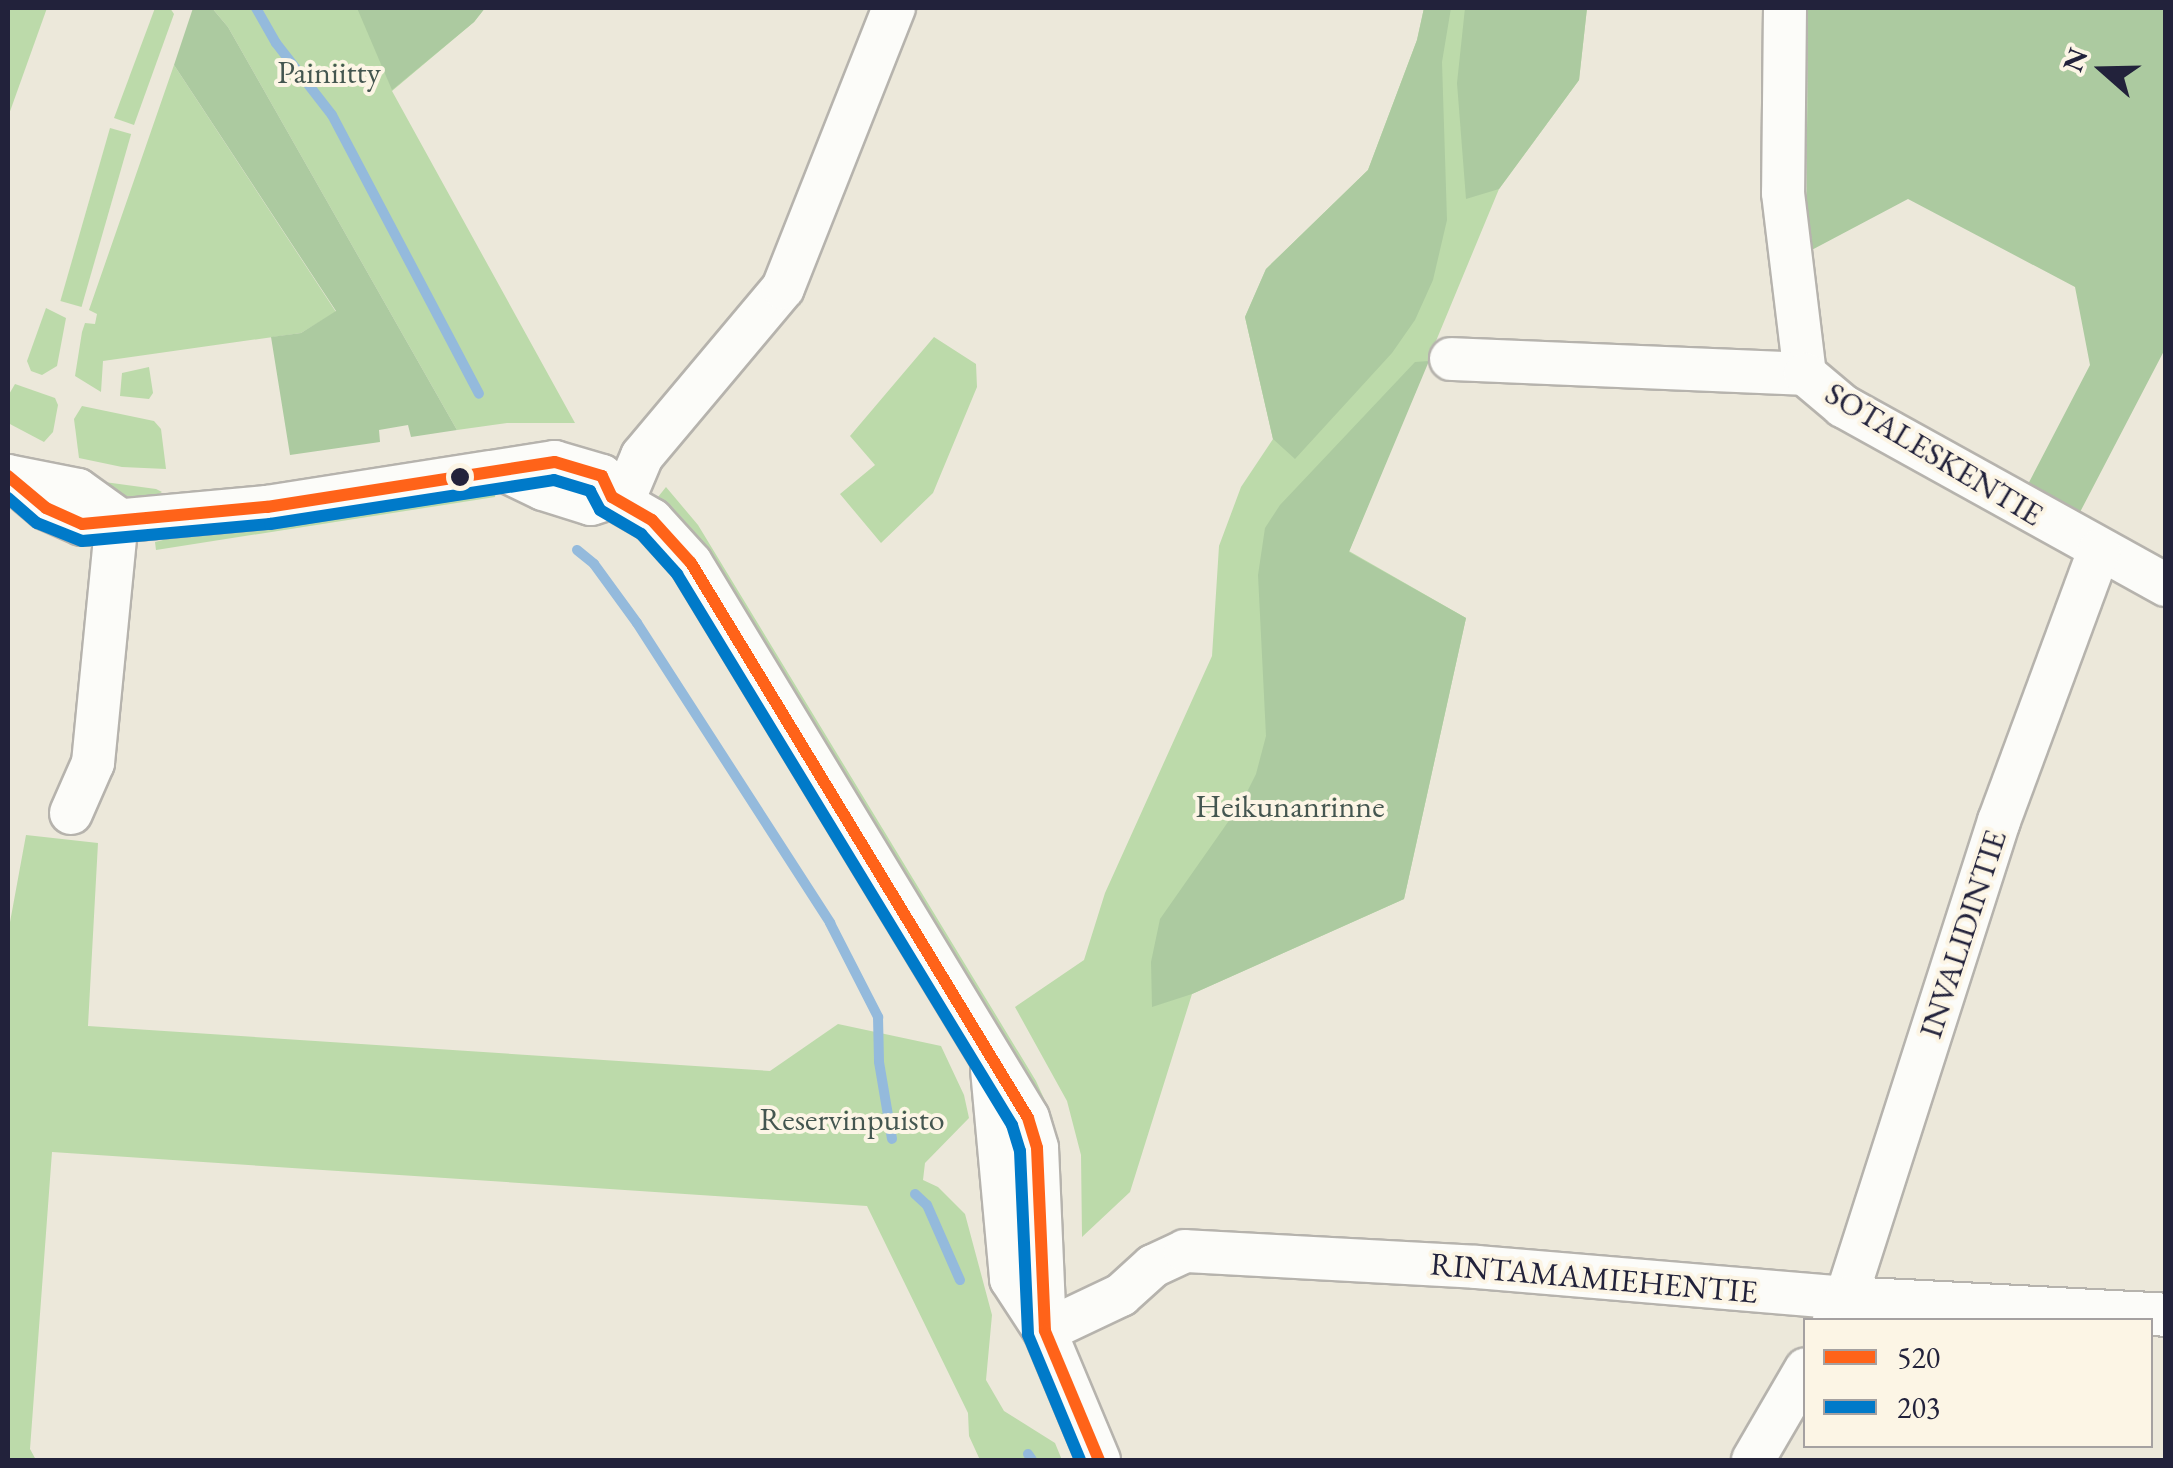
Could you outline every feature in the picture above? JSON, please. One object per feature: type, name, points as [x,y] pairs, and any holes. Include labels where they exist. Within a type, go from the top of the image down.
[{"type":"street","points":[[618,499],[642,456],[783,288],[894,8]]},
{"type":"street","points":[[1786,8],[1783,193],[1805,374]]},
{"type":"street","name":"SOTALESKENTIE","points":[[1452,359],[1805,374],[1843,406],[2166,585]]},
{"type":"street","points":[[8,476],[67,520],[82,524],[117,518],[190,517],[555,462],[602,476],[618,499],[652,520],[691,563],[990,1059],[1010,1278],[1045,1331],[1099,1460]]},
{"type":"street","points":[[72,814],[93,763],[117,518]]},
{"type":"street","name":"INVALIDINTIE","points":[[1840,1310],[1999,821],[2098,550]]},
{"type":"street","name":"RINTAMAMIEHENTIE","points":[[1045,1331],[1120,1295],[1153,1266],[1185,1251],[1477,1268],[1840,1310],[2166,1316]]},
{"type":"street","points":[[1754,1460],[1803,1374]]},
{"type":"green space","points":[[8,8],[47,8],[8,117]]},
{"type":"green space","points":[[155,8],[170,8],[174,14],[134,125],[114,118]]},
{"type":"green space","points":[[193,8],[212,8],[228,27],[457,430],[411,437],[408,425],[379,430],[380,442],[290,455],[271,337],[301,333],[336,311],[174,65]]},
{"type":"green space","name":"Painiitty","points":[[212,8],[485,8],[474,22],[392,91],[575,423],[507,423],[457,430],[228,27]]},
{"type":"green space","points":[[357,8],[485,8],[474,22],[392,90]]},
{"type":"green space","name":"Heikunanrinne","points":[[1424,8],[1587,8],[1579,80],[1499,189],[1349,551],[1466,618],[1404,899],[1192,994],[1130,1192],[1082,1237],[1081,1155],[1067,1101],[1015,1007],[1084,960],[1105,893],[1212,656],[1219,546],[1241,487],[1273,439],[1245,317],[1266,269],[1368,170],[1417,40]]},
{"type":"green space","points":[[1424,8],[1451,8],[1442,62],[1447,220],[1433,280],[1415,320],[1392,353],[1295,459],[1273,439],[1245,317],[1266,269],[1368,170],[1417,40]]},
{"type":"green space","points":[[1465,8],[1587,8],[1579,80],[1499,189],[1466,199],[1457,83]]},
{"type":"green space","points":[[1808,8],[2165,8],[2165,349],[2078,516],[2025,490],[2090,365],[2075,287],[1908,199],[1806,253]]},
{"type":"green space","points":[[174,65],[336,312],[301,333],[103,361],[101,392],[75,376],[82,332],[85,323],[95,324],[97,314],[89,310]]},
{"type":"green space","points":[[110,128],[131,134],[82,307],[60,301]]},
{"type":"green space","points":[[46,308],[66,318],[57,366],[42,375],[31,371],[27,361]]},
{"type":"green space","points":[[934,337],[976,364],[977,387],[933,493],[881,543],[840,494],[875,465],[850,436]]},
{"type":"green space","points":[[1429,361],[1349,552],[1466,618],[1404,899],[1192,994],[1152,1007],[1151,962],[1160,919],[1242,802],[1256,774],[1266,736],[1258,575],[1265,528],[1280,505],[1415,362]]},
{"type":"green space","points":[[149,367],[153,393],[149,399],[120,396],[122,373]]},
{"type":"green space","points":[[15,384],[55,398],[58,405],[53,432],[44,442],[8,423],[8,396]]},
{"type":"green space","points":[[82,406],[154,421],[161,429],[166,469],[122,467],[79,458],[74,419]]},
{"type":"green space","points":[[97,481],[162,492],[151,498],[125,496],[94,489]]},
{"type":"green space","points":[[666,487],[698,525],[1036,1081],[1052,1116],[1058,1143],[1061,1226],[1048,1175],[700,552],[658,497]]},
{"type":"green space","points":[[496,492],[495,497],[156,550],[155,542],[187,534]]},
{"type":"green space","name":"Reservinpuisto","points":[[26,835],[98,843],[88,1026],[770,1071],[838,1024],[941,1046],[964,1095],[969,1118],[925,1163],[923,1180],[938,1187],[965,1214],[992,1315],[986,1380],[1004,1411],[1055,1443],[1062,1460],[980,1460],[969,1436],[968,1413],[867,1206],[52,1152],[30,1449],[36,1460],[8,1460],[8,933]]},
{"type":"waterway","points":[[256,8],[276,43],[332,115],[479,394]]},
{"type":"waterway","points":[[577,550],[594,564],[637,623],[830,923],[878,1017],[879,1062],[892,1139]]},
{"type":"waterway","points":[[915,1194],[927,1205],[960,1280]]},
{"type":"waterway","points":[[1028,1454],[1032,1460]]},
{"type":"transit line","name":"520","points":[[8,476],[46,508],[82,524],[267,507],[555,462],[602,476],[612,497],[652,520],[691,563],[1028,1118],[1037,1148],[1045,1331],[1099,1460]]},
{"type":"transit line","name":"203","points":[[8,498],[37,523],[82,541],[270,524],[554,480],[590,491],[600,510],[641,534],[677,574],[1012,1125],[1020,1151],[1028,1335],[1080,1460]]}]
